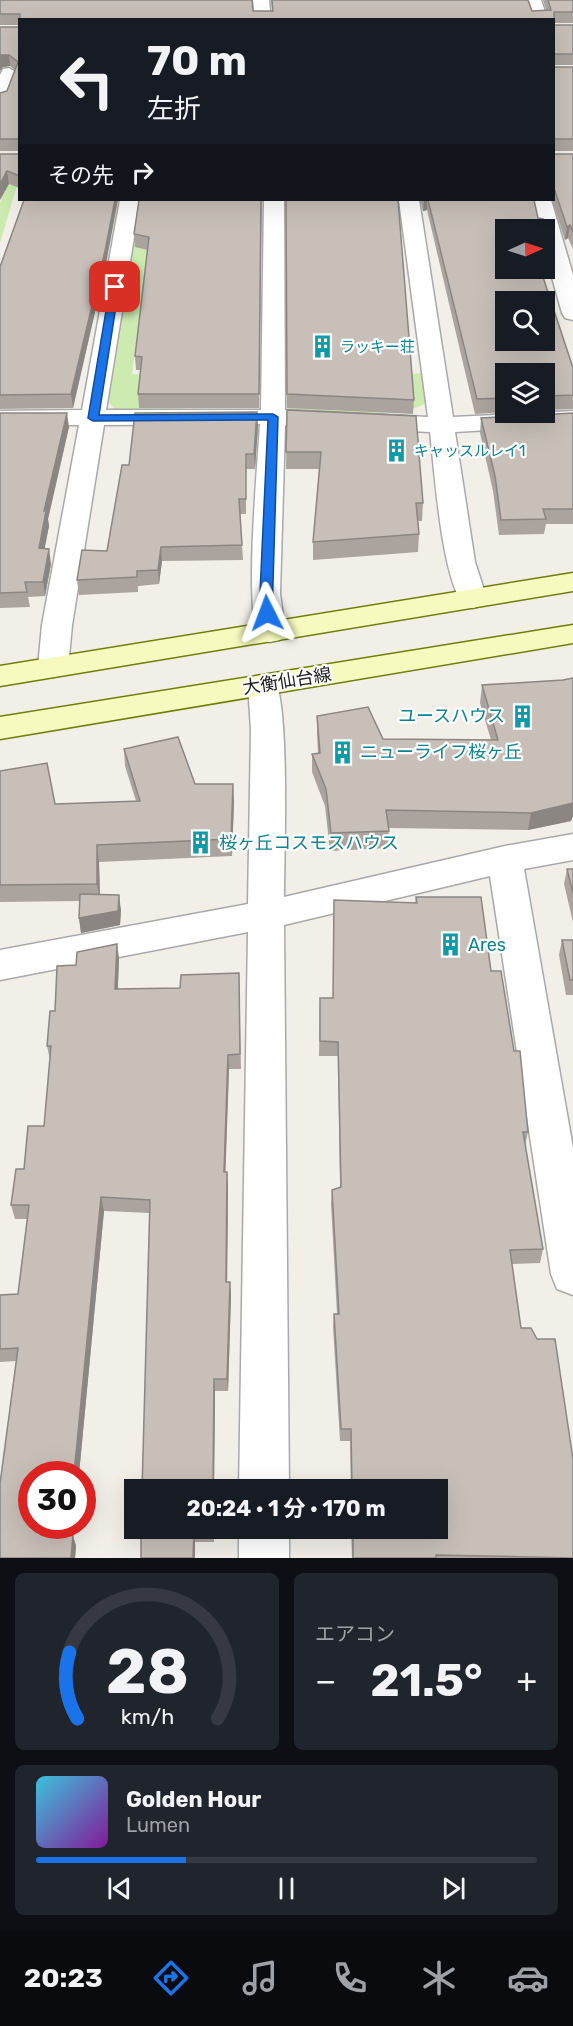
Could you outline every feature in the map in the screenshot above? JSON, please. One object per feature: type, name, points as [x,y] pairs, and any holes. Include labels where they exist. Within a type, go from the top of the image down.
[{"type":"main road","points":[[0,676],[573,582]]},
{"type":"main road","name":"大衡仙台線","points":[[0,728],[573,634]]},
{"type":"street","points":[[261,0],[263,18]]},
{"type":"street","points":[[532,0],[539,18]]},
{"type":"street","points":[[0,98],[9,73]]},
{"type":"street","points":[[53,667],[57,626],[130,201]]},
{"type":"street","points":[[270,633],[266,593],[273,417],[274,201]]},
{"type":"street","points":[[409,201],[461,562],[473,599]]},
{"type":"street","points":[[542,201],[556,226],[572,304]]},
{"type":"street","points":[[0,418],[273,417],[441,425],[573,418]]},
{"type":"street","points":[[262,685],[267,730],[264,1479]]},
{"type":"street","points":[[0,965],[266,915],[505,859],[573,847]]},
{"type":"street","points":[[505,859],[573,1274]]},
{"type":"street","points":[[264,1539],[264,1558]]},
{"type":"green space","points":[[11,167],[18,188],[0,243],[0,203]]},
{"type":"green space","points":[[140,201],[154,201],[132,374],[181,378],[183,409],[115,410],[108,401]]},
{"type":"green space","points":[[422,373],[426,378],[427,402],[416,408],[382,413],[341,413],[291,411],[285,405],[285,385]]},
{"type":"building","points":[[0,0],[252,0],[253,11],[273,11],[272,0],[528,0],[532,11],[551,10],[548,0],[573,0],[573,12],[554,12],[554,18],[20,18],[20,14],[0,14]]},
{"type":"building","points":[[555,25],[573,25],[573,54],[555,54]]},
{"type":"building","points":[[0,27],[18,27],[18,62],[9,55],[0,57]]},
{"type":"building","points":[[18,62],[18,139],[0,139],[0,93],[7,91]]},
{"type":"building","points":[[555,67],[573,67],[573,139],[555,139]]},
{"type":"building","points":[[0,154],[18,154],[18,175],[7,171],[0,184]]},
{"type":"building","points":[[555,154],[573,154],[573,232],[570,225],[567,227],[555,191]]},
{"type":"building","points":[[24,201],[115,201],[71,394],[0,395],[0,267]]},
{"type":"building","points":[[139,201],[261,201],[259,394],[138,394],[142,357],[135,356],[149,237],[134,234]]},
{"type":"building","points":[[286,201],[398,201],[414,400],[287,394]]},
{"type":"building","points":[[428,201],[534,201],[538,218],[543,219],[495,219],[495,279],[544,279],[548,291],[495,291],[495,351],[555,351],[555,313],[573,368],[573,395],[555,396],[555,363],[495,363],[495,398],[477,399]]},
{"type":"building","points":[[287,410],[416,416],[423,503],[416,503],[419,534],[313,542],[321,452],[286,452]]},
{"type":"building","points":[[257,412],[254,454],[246,454],[246,499],[239,499],[242,545],[161,547],[158,570],[137,571],[137,577],[77,580],[82,550],[107,551],[122,465],[129,465],[135,413]]},
{"type":"building","points":[[0,413],[67,413],[44,511],[46,511],[39,548],[49,549],[43,582],[25,582],[27,592],[0,593]]},
{"type":"building","points":[[573,413],[573,509],[543,509],[546,519],[501,520],[495,476],[481,418],[495,417],[495,423],[555,423],[555,414]]},
{"type":"building","points":[[573,678],[573,803],[531,813],[386,810],[389,831],[331,833],[326,789],[312,754],[320,753],[317,716],[368,707],[383,739],[498,740],[482,685]]},
{"type":"building","points":[[178,737],[195,784],[233,784],[231,839],[97,845],[97,884],[0,885],[0,771],[47,763],[55,804],[140,801],[124,749]]},
{"type":"building","points":[[567,869],[573,869],[573,893]]},
{"type":"building","points":[[80,894],[119,895],[118,911],[79,918]]},
{"type":"building","points":[[416,897],[481,897],[491,971],[501,971],[514,1051],[520,1051],[528,1132],[523,1132],[543,1249],[510,1250],[521,1328],[531,1328],[537,1339],[555,1339],[573,1459],[573,1558],[436,1555],[436,1558],[353,1558],[353,1539],[448,1539],[448,1479],[352,1479],[351,1429],[341,1429],[334,1314],[339,1314],[332,1190],[341,1187],[338,1042],[320,1041],[320,998],[333,998],[334,900],[417,903]]},
{"type":"building","points":[[562,940],[573,940],[573,980],[570,980]]},
{"type":"building","points":[[117,944],[115,989],[180,988],[181,975],[239,973],[240,1054],[228,1055],[224,1172],[227,1172],[226,1282],[230,1282],[227,1379],[214,1379],[213,1479],[142,1479],[150,1200],[101,1197],[75,1461],[18,1461],[18,1539],[73,1539],[71,1558],[0,1558],[0,1484],[18,1348],[0,1349],[0,1295],[18,1294],[29,1205],[11,1205],[16,1169],[24,1169],[28,1126],[44,1126],[51,1046],[47,1046],[50,1011],[55,1011],[57,966],[76,965],[77,952]]},
{"type":"building","points":[[141,1539],[194,1539],[193,1558],[141,1558]]},
{"type":"place","name":"ラッキー荘","points":[[322,347]]},
{"type":"place","name":"キャッスルレイ1","points":[[396,451]]},
{"type":"place","name":"ユースハウス","points":[[523,716]]},
{"type":"place","name":"ニューライフ桜ヶ丘","points":[[342,752]]},
{"type":"place","name":"桜ヶ丘コスモスハウス","points":[[201,843]]},
{"type":"place","name":"Ares","points":[[450,945]]},
{"type":"route","points":[[115,287],[93,418],[273,417],[267,613]]}]
